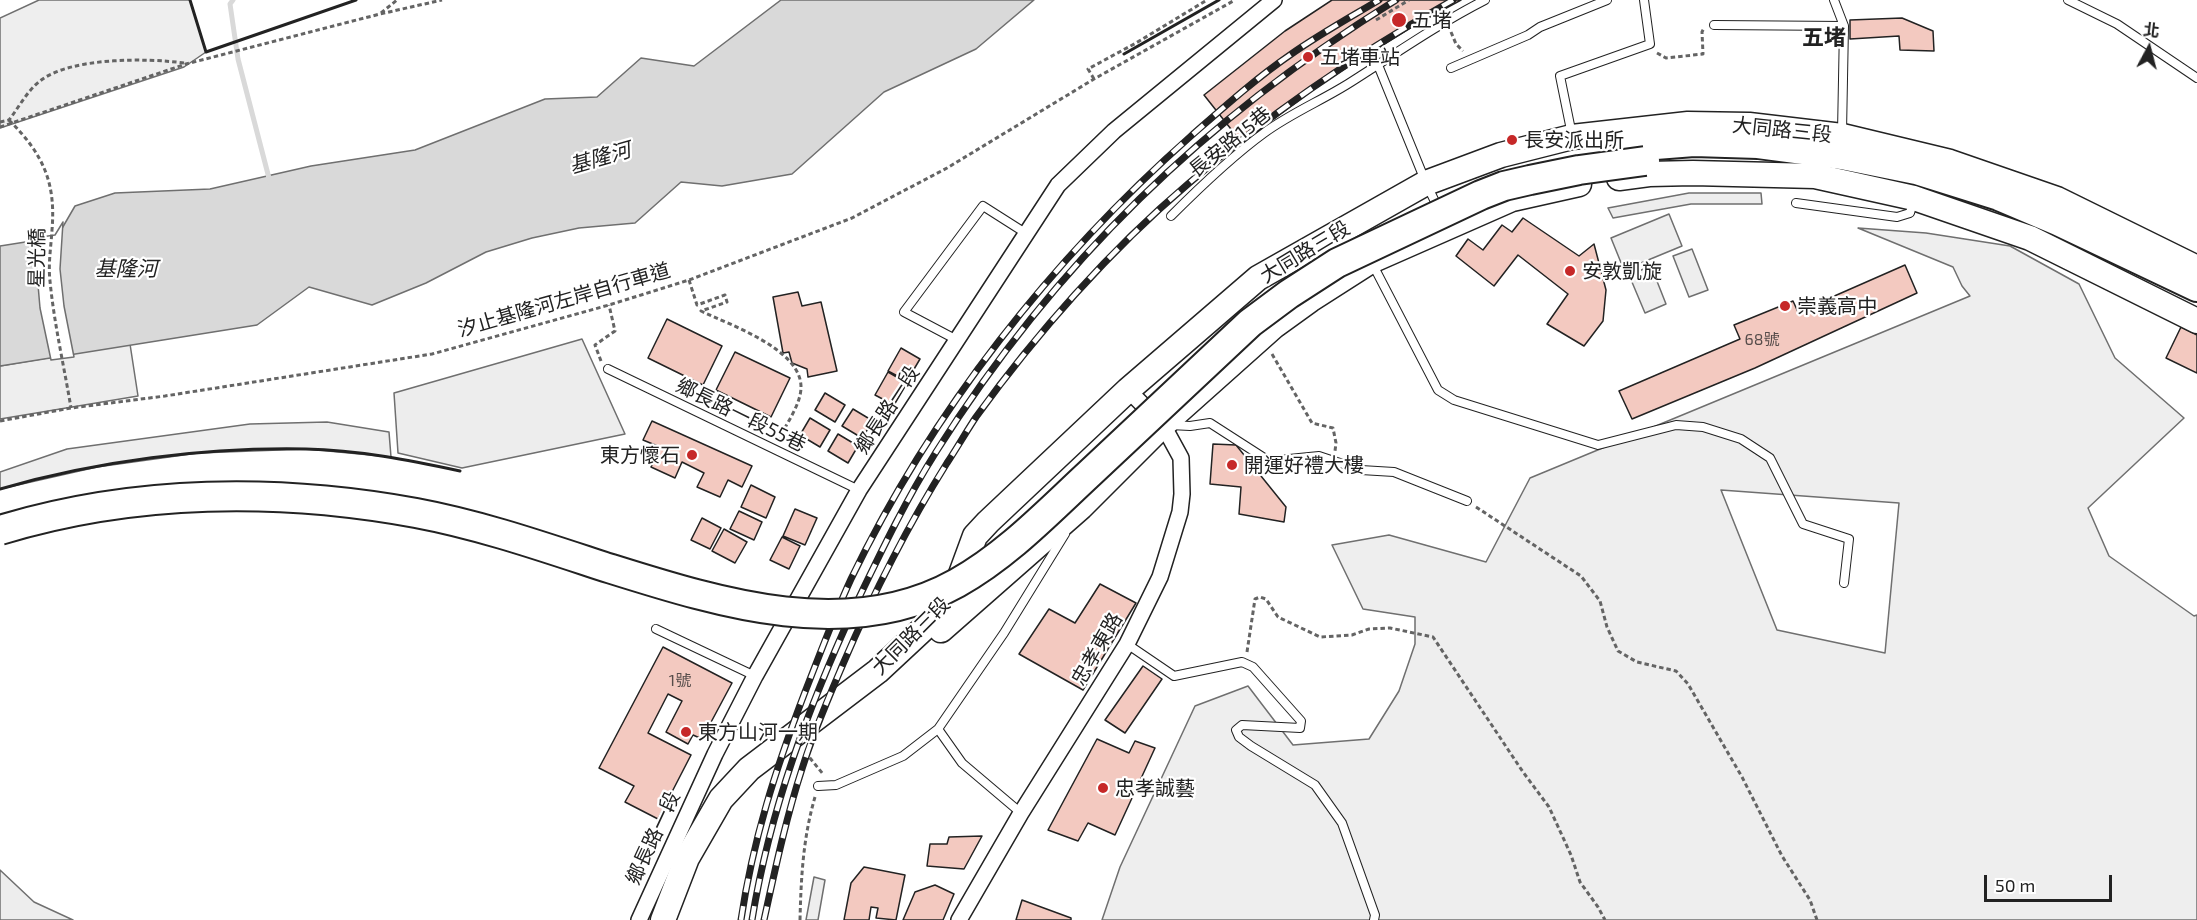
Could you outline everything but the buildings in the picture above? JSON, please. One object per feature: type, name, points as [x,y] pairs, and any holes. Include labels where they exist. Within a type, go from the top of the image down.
[{"type":"highway","points":[[0,530],[40,518],[142,501],[221,495],[326,501],[382,507],[457,521],[706,598],[756,609],[834,613],[902,606],[956,584],[1013,545],[1250,323],[1337,263],[1504,186],[1694,142],[1758,144],[1842,154],[1916,170],[2019,205],[2197,287]]},
{"type":"highway","points":[[0,520],[103,496],[180,488],[265,485],[390,498],[480,515],[668,576],[736,592],[802,602],[863,600],[897,596],[973,560],[1006,536],[1240,315],[1282,284],[1375,231],[1476,183],[1550,161],[1637,154],[1789,160],[1881,178],[1943,194],[2029,222],[2197,303]]},
{"type":"main road","name":"大同路三段","points":[[663,920],[687,858],[721,799],[749,770],[878,671],[950,604],[975,536],[988,522],[1128,390],[1258,278],[1426,183],[1501,155],[1572,137],[1688,123],[1749,125],[1842,136],[1950,162],[2057,199],[2197,268]]},
{"type":"main road","name":"大同路三段","points":[[676,920],[682,899],[697,866],[734,804],[762,775],[886,679],[1081,507],[1162,425],[1260,338],[1310,300],[1371,261],[1512,199],[1568,186],[1649,174],[1815,176],[1914,198],[2030,238],[2197,321]]},
{"type":"street","name":"鄉長路一段","points":[[639,920],[715,754],[754,676],[859,490],[1059,185],[1077,164],[1114,131],[1274,0]]},
{"type":"street","name":"忠孝東路","points":[[959,920],[1021,813],[1127,644],[1160,577],[1179,512],[1182,494],[1180,458],[1162,425],[1128,390]]},
{"type":"lane","name":"長安路15巷","points":[[1171,216],[1263,133],[1292,114],[1345,86],[1485,0]]},
{"type":"lane","points":[[1451,69],[1540,27],[1607,0]]},
{"type":"lane","points":[[1572,137],[1560,76],[1650,44],[1644,0]]},
{"type":"lane","points":[[1834,0],[1844,26],[1842,136]]},
{"type":"lane","points":[[2068,0],[2117,24],[2197,78]]},
{"type":"lane","points":[[1714,25],[1844,26]]},
{"type":"lane","points":[[1378,65],[1426,183],[1448,228]]},
{"type":"lane","points":[[1796,203],[1897,217],[1910,213],[1914,198]]},
{"type":"lane","points":[[957,340],[904,312],[983,206],[1027,234]]},
{"type":"lane","points":[[1371,261],[1438,390],[1454,400],[1598,445],[1676,425],[1703,427],[1741,439],[1770,458],[1803,524],[1849,540],[1844,583]]},
{"type":"lane","name":"鄉長路一段55巷","points":[[608,369],[859,490]]},
{"type":"lane","points":[[1162,425],[1190,426],[1210,423],[1269,461],[1319,456],[1361,470],[1394,472],[1467,501]]},
{"type":"lane","points":[[818,786],[836,785],[903,756],[938,729],[1004,633],[1081,507]]},
{"type":"lane","points":[[656,629],[754,676]]},
{"type":"lane","points":[[1127,644],[1174,676],[1242,662],[1253,667],[1302,721],[1300,728],[1242,725],[1236,730],[1239,737],[1315,785],[1341,823],[1375,915],[1374,920]]},
{"type":"lane","points":[[938,729],[962,763],[1021,813]]},
{"type":"path","points":[[380,14],[397,0]]},
{"type":"path","points":[[0,127],[186,64],[442,0]]},
{"type":"path","points":[[1094,79],[1088,69],[1207,0]]},
{"type":"path","name":"汐止基隆河左岸自行車道","points":[[0,420],[432,354],[689,280],[852,218],[947,168],[1094,79],[1235,0]]},
{"type":"path","points":[[1376,20],[1409,0]]},
{"type":"path","points":[[1446,22],[1456,44],[1472,59]]},
{"type":"path","points":[[1650,44],[1657,53],[1666,58],[1703,54],[1702,32],[1705,27],[1714,25]]},
{"type":"path","points":[[0,122],[9,120],[31,89],[42,79],[79,64],[166,61],[186,64]]},
{"type":"path","name":"星光橋","points":[[9,120],[35,149],[50,181],[53,218],[49,254],[50,280],[71,408]]},
{"type":"path","points":[[689,280],[697,305],[725,295],[728,302],[701,311],[768,344],[791,363],[800,378],[801,388],[794,410],[773,448]]},
{"type":"path","points":[[608,369],[599,358],[595,345],[615,332],[609,304]]},
{"type":"path","points":[[1260,338],[1280,364],[1284,376],[1312,423],[1333,428],[1336,443],[1334,460]]},
{"type":"path","points":[[1467,501],[1581,576],[1600,601],[1606,627],[1618,651],[1637,662],[1676,671],[1688,684],[1742,777],[1782,856],[1810,900],[1817,920]]},
{"type":"path","points":[[1242,662],[1247,651],[1255,599],[1260,597],[1266,599],[1278,617],[1320,637],[1390,628],[1433,637],[1522,772],[1549,807],[1571,855],[1580,882],[1605,920]]},
{"type":"path","points":[[800,745],[820,772],[836,785]]},
{"type":"path","points":[[800,920],[801,869],[808,819],[818,786]]},
{"type":"shaded area","points":[[39,0],[190,0],[206,52],[184,67],[0,128],[0,18]]},
{"type":"shaded area","points":[[1689,193],[1761,193],[1762,204],[1691,204],[1613,218],[1608,208]]},
{"type":"shaded area","points":[[1669,214],[1682,246],[1624,270],[1611,238]]},
{"type":"shaded area","points":[[1858,228],[1926,233],[2010,246],[2079,284],[2115,358],[2184,418],[2088,508],[2109,556],[2194,616],[2197,615],[2197,920],[1102,920],[1120,867],[1195,706],[1248,686],[1293,745],[1369,739],[1399,691],[1415,644],[1415,617],[1363,609],[1332,545],[1389,535],[1486,562],[1530,478],[1970,296],[1962,286],[1953,267]],"holes":[[[1721,490],[1899,503],[1885,653],[1777,630]]]},
{"type":"shaded area","points":[[1692,249],[1708,290],[1689,297],[1673,256]]},
{"type":"shaded area","points":[[1651,266],[1666,304],[1645,313],[1629,275]]},
{"type":"shaded area","points":[[582,339],[625,434],[462,468],[398,453],[394,393]]},
{"type":"shaded area","points":[[130,344],[138,396],[0,419],[0,366]]},
{"type":"shaded area","points":[[327,422],[389,432],[391,457],[307,449],[198,453],[97,467],[0,489],[0,472],[67,449],[250,424]]},
{"type":"shaded area","points":[[0,870],[34,902],[73,920],[0,920]]},
{"type":"shaded area","points":[[814,877],[825,880],[818,920],[806,920]]},
{"type":"water","name":"基隆河","points":[[781,0],[1034,0],[976,49],[884,92],[792,174],[722,186],[681,182],[635,223],[579,228],[532,238],[486,252],[426,283],[372,305],[309,287],[257,325],[0,366],[0,246],[57,237],[75,206],[115,193],[210,189],[311,166],[415,150],[545,99],[597,97],[641,58],[694,66]]},
{"type":"pier","points":[[63,222],[60,269],[64,306],[74,357],[51,360],[40,308],[34,238],[55,235]]},
{"type":"waterway","points":[[233,0],[230,4],[238,59],[270,182]]},
{"type":"railway","points":[[741,920],[752,861],[775,776],[839,607],[883,517],[919,456],[958,397],[999,341],[1044,286],[1140,183],[1264,74],[1312,40],[1379,0]]},
{"type":"railway","points":[[752,920],[769,838],[780,799],[807,721],[838,644],[914,489],[982,383],[1031,318],[1139,199],[1198,145],[1261,93],[1327,45],[1396,0]]},
{"type":"railway","points":[[764,920],[786,825],[802,769],[821,716],[854,638],[891,561],[932,487],[972,423],[999,386],[1049,324],[1102,265],[1188,184],[1316,85],[1383,41],[1453,0]]},
{"type":"wall","points":[[190,0],[206,52],[356,0]]},
{"type":"wall","points":[[1124,54],[1219,0]]},
{"type":"wall","points":[[0,489],[113,464],[230,450],[345,451],[403,459],[460,471]]},
{"type":"place","name":"五堵","points":[[1399,20]]},
{"type":"place","name":"五堵車站","points":[[1308,57]]},
{"type":"place","name":"長安派出所","points":[[1512,140]]},
{"type":"place","name":"安敦凱旋","points":[[1570,271]]},
{"type":"place","name":"崇義高中","points":[[1785,306]]},
{"type":"place","name":"東方懷石","points":[[692,455]]},
{"type":"place","name":"開運好禮大樓","points":[[1232,465]]},
{"type":"place","name":"東方山河一期","points":[[686,732]]},
{"type":"place","name":"忠孝誠藝","points":[[1103,788]]},
{"type":"district","name":"五堵","points":[[1824,38]]}]
